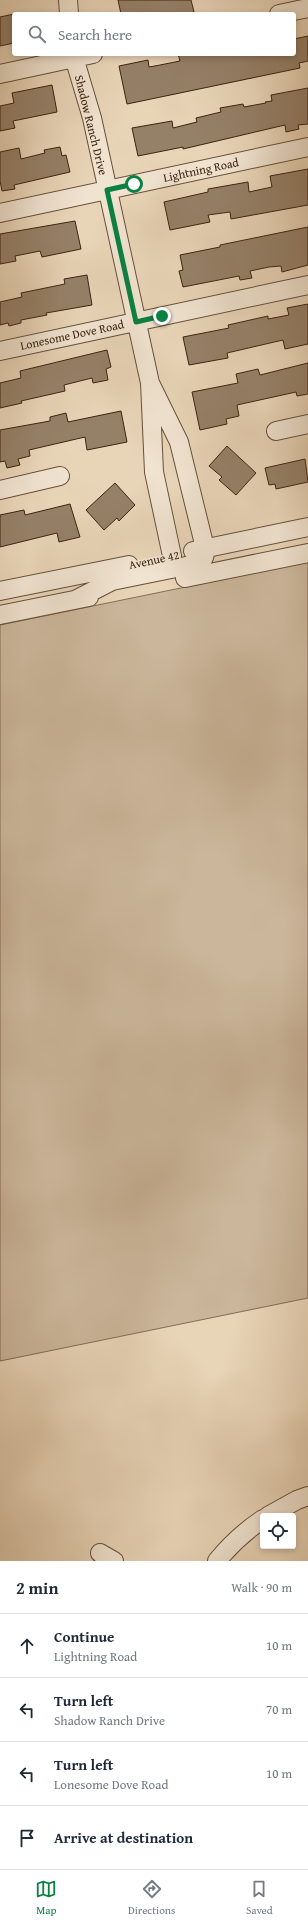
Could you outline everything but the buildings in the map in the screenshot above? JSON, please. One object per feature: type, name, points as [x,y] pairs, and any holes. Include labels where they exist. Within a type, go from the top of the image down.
[{"type":"street","points":[[68,0],[69,12]]},
{"type":"street","points":[[289,12],[308,8]]},
{"type":"street","points":[[0,74],[74,56]]},
{"type":"street","name":"Shadow Ranch Drive","points":[[74,56],[92,118],[150,383],[154,472],[172,556]]},
{"type":"street","name":"Lightning Road","points":[[0,213],[308,147]]},
{"type":"street","name":"Lonesome Dove Road","points":[[0,351],[308,285]]},
{"type":"street","name":"Shadow Ranch Drive","points":[[150,383],[179,442],[205,548]]},
{"type":"street","points":[[276,431],[308,424]]},
{"type":"street","points":[[154,462],[183,456]]},
{"type":"street","points":[[0,490],[60,476]]},
{"type":"street","name":"Avenue 42","points":[[0,591],[308,527]]},
{"type":"street","points":[[78,599],[112,581],[202,562],[206,555],[205,548]]},
{"type":"street","name":"Avenue 42","points":[[0,615],[308,553]]},
{"type":"street","points":[[273,1513],[297,1500],[308,1496]]},
{"type":"street","points":[[217,1561],[227,1548],[250,1528],[260,1522]]},
{"type":"shaded area","points":[[308,562],[308,1298],[0,1361],[0,625]]},
{"type":"route","points":[[134,184],[107,190],[136,322],[162,316]]}]
